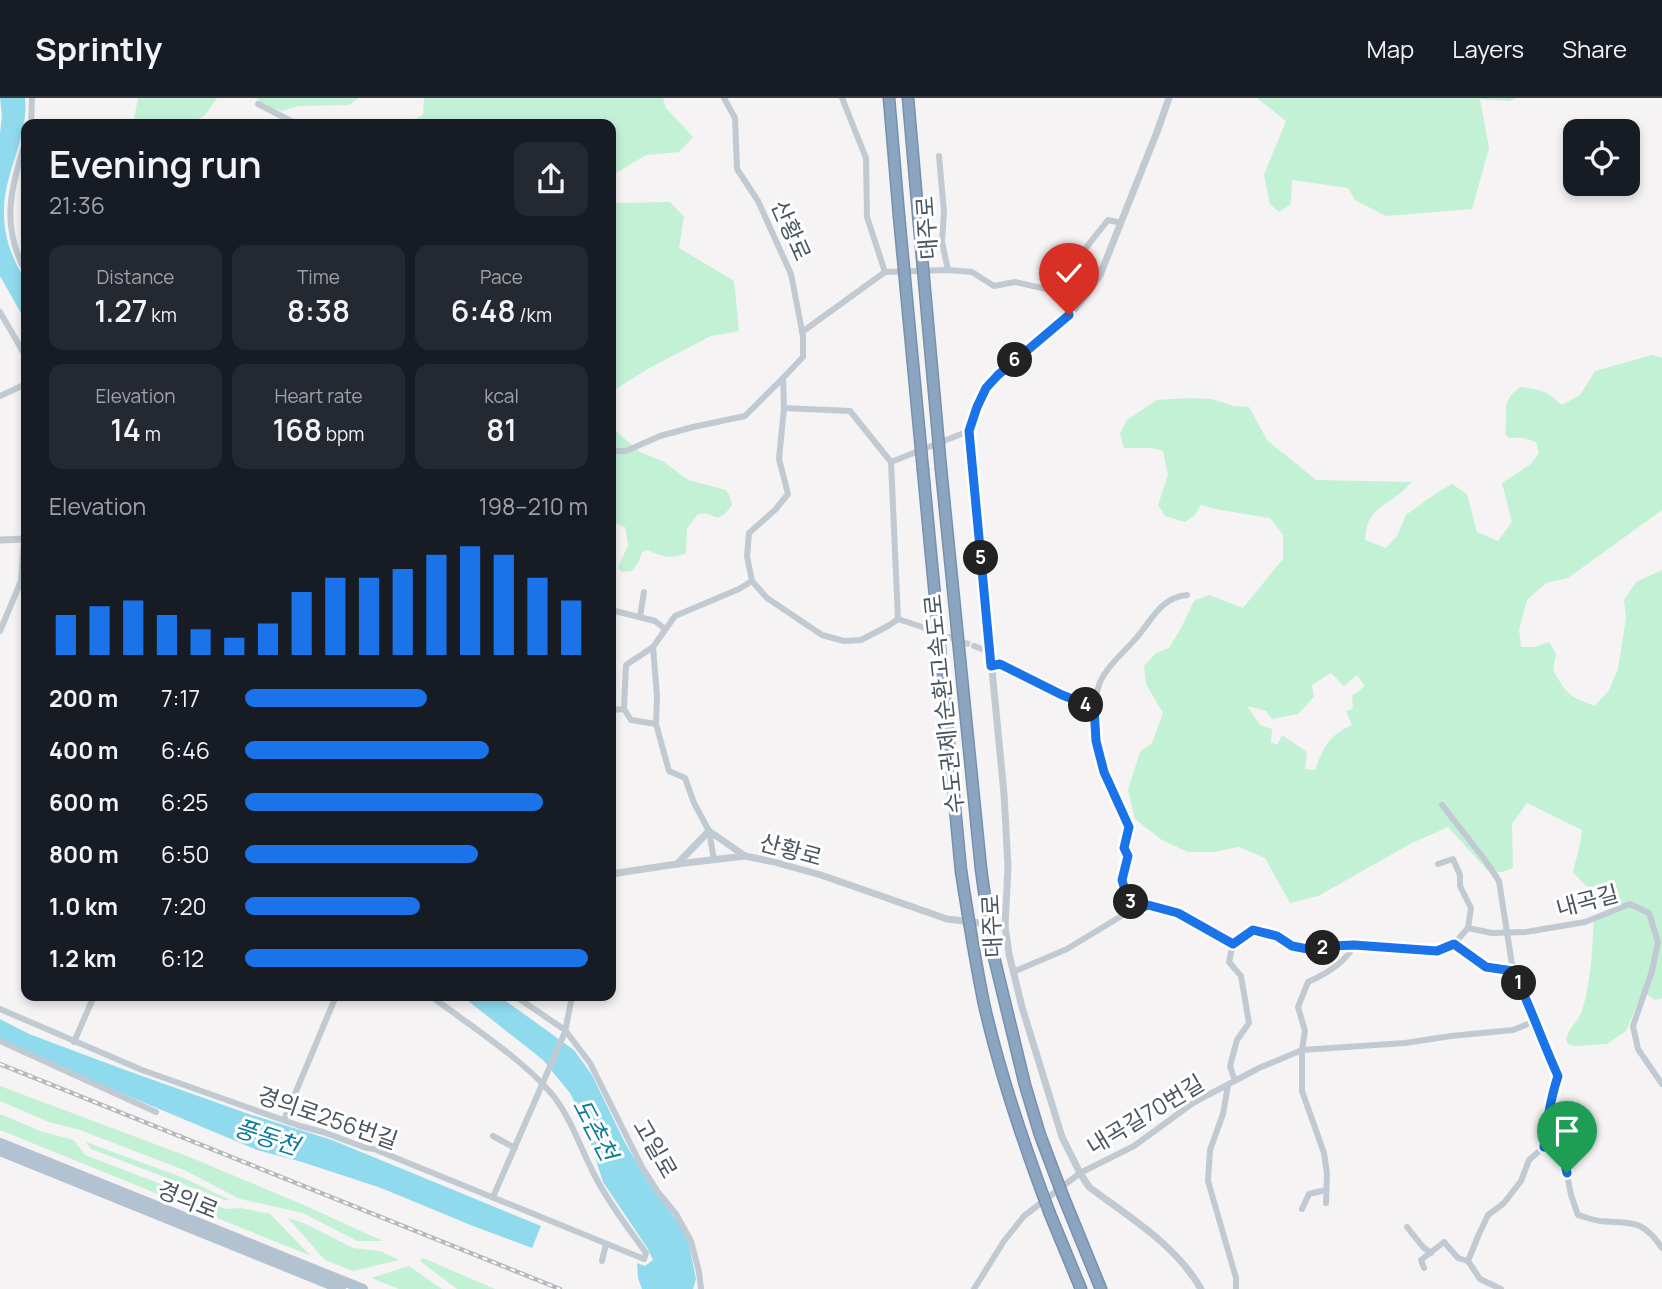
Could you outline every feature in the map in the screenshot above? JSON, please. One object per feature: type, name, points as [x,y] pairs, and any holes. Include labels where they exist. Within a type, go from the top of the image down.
[{"type":"highway","name":"수도권제1순환고속도로","points":[[889,98],[961,871],[973,948],[1007,1090],[1049,1214],[1081,1289]]},
{"type":"highway","name":"수도권제1순환고속도로","points":[[908,98],[941,468],[981,869],[992,950],[1037,1123],[1101,1289]]},
{"type":"main road","name":"경의로","points":[[0,1143],[363,1289]]},
{"type":"main road","name":"경의로","points":[[0,1151],[341,1289]]},
{"type":"street","points":[[31,119],[33,98]]},
{"type":"street","name":"산황로","points":[[616,452],[626,452],[660,436],[745,416],[803,358],[802,332],[791,274],[758,201],[737,169],[735,118],[724,98]]},
{"type":"street","points":[[842,98],[866,158],[867,217],[885,272]]},
{"type":"street","name":"대주로","points":[[1168,98],[1100,275],[1069,315],[986,388],[969,431],[1003,794],[1008,867],[1005,926],[1022,1007],[1062,1137],[1080,1173],[1089,1187],[1173,1251],[1187,1266],[1201,1289]]},
{"type":"street","points":[[258,104],[287,119]]},
{"type":"street","points":[[21,156],[9,206],[12,238],[21,263]]},
{"type":"street","name":"대주로","points":[[939,156],[944,212],[942,242],[948,270],[972,272],[994,286],[1015,282],[1055,291],[1081,301]]},
{"type":"street","points":[[1055,291],[1062,278],[1108,220],[1121,223]]},
{"type":"street","points":[[802,332],[885,272],[948,270]]},
{"type":"street","points":[[0,312],[21,348]]},
{"type":"street","points":[[783,378],[784,408],[779,459],[788,494],[775,510],[749,533],[747,556],[752,581],[767,598],[822,635],[844,641],[862,640],[898,619]]},
{"type":"street","points":[[0,396],[21,386]]},
{"type":"street","points":[[784,408],[850,411],[891,462],[898,619]]},
{"type":"street","points":[[891,462],[969,431]]},
{"type":"street","points":[[0,540],[21,539]]},
{"type":"street","points":[[0,631],[21,581]]},
{"type":"street","points":[[656,724],[631,720],[624,709],[626,665],[653,647],[675,616],[752,581]]},
{"type":"street","points":[[640,617],[644,592]]},
{"type":"street","points":[[1138,909],[1127,897],[1122,880],[1128,856],[1124,848],[1129,827],[1104,772],[1096,741],[1094,707],[1100,682],[1111,663],[1138,637],[1150,618],[1165,604],[1179,596],[1187,595]]},
{"type":"street","points":[[616,611],[655,621],[665,629]]},
{"type":"street","points":[[898,619],[922,627]]},
{"type":"street","points":[[974,646],[990,652]]},
{"type":"street","points":[[616,873],[714,860],[709,831],[694,803],[685,778],[669,771],[656,724],[653,647]]},
{"type":"street","points":[[991,666],[1000,664],[1062,695],[1094,707]]},
{"type":"street","points":[[616,710],[624,709]]},
{"type":"street","points":[[1442,805],[1499,881],[1513,971],[1558,1076],[1544,1147]]},
{"type":"street","points":[[709,831],[745,856]]},
{"type":"street","points":[[677,864],[709,831]]},
{"type":"street","name":"산황로","points":[[714,860],[745,856],[774,862],[821,875],[947,919],[1005,926]]},
{"type":"street","points":[[1232,1083],[1230,1066],[1237,1040],[1249,1023],[1241,976],[1229,962],[1233,944],[1253,930],[1277,936],[1292,946],[1313,950],[1354,945],[1437,951],[1454,944],[1468,928],[1471,908],[1460,886],[1460,875],[1453,859],[1438,863]]},
{"type":"street","name":"내곡길","points":[[1468,928],[1492,933],[1526,932],[1585,922],[1630,904],[1649,913],[1658,942],[1652,971],[1633,1027],[1638,1049],[1662,1084]]},
{"type":"street","points":[[1013,972],[1068,949],[1123,915],[1148,905],[1178,913],[1233,944]]},
{"type":"street","points":[[1454,944],[1486,967],[1513,971]]},
{"type":"street","points":[[1326,1203],[1327,1174],[1324,1153],[1302,1091],[1301,1050],[1305,1031],[1298,1007],[1308,982],[1321,976],[1349,955],[1354,945]]},
{"type":"street","points":[[74,1042],[92,1001]]},
{"type":"street","points":[[284,1120],[334,1001]]},
{"type":"street","points":[[438,1001],[543,1084]]},
{"type":"street","name":"고일로","points":[[522,1001],[565,1031],[590,1063],[633,1151],[650,1180],[685,1228],[695,1253],[701,1289]]},
{"type":"street","points":[[493,1197],[565,1031],[571,1001]]},
{"type":"street","name":"경의로256번길","points":[[0,1009],[142,1070],[374,1149],[644,1259],[646,1253],[618,1215],[597,1180],[563,1110],[543,1084]]},
{"type":"street","points":[[1301,1050],[1405,1043],[1513,1030],[1535,1021]]},
{"type":"street","points":[[0,1041],[156,1112]]},
{"type":"street","name":"내곡길70번길","points":[[1080,1173],[1134,1146],[1193,1103],[1301,1050]]},
{"type":"street","name":"내곡길70번길","points":[[1232,1083],[1210,1150],[1208,1181],[1236,1278],[1236,1289]]},
{"type":"street","points":[[493,1136],[515,1148]]},
{"type":"street","points":[[1468,1261],[1488,1215],[1504,1203],[1521,1181],[1530,1160],[1544,1147],[1554,1146],[1564,1159],[1578,1215],[1597,1220],[1629,1222],[1644,1227],[1662,1248]]},
{"type":"street","points":[[974,1289],[1004,1241],[1024,1216],[1080,1173]]},
{"type":"street","points":[[1301,1209],[1309,1195],[1326,1190]]},
{"type":"street","points":[[1406,1227],[1431,1253]]},
{"type":"street","points":[[1424,1268],[1421,1260],[1444,1242],[1458,1258],[1468,1261],[1480,1279],[1501,1289]]},
{"type":"street","points":[[602,1261],[606,1244]]},
{"type":"green space","points":[[138,98],[217,98],[199,119],[134,119]]},
{"type":"green space","points":[[256,98],[359,98],[349,105],[299,106],[282,111],[265,106]]},
{"type":"green space","points":[[424,98],[663,98],[666,108],[693,137],[679,152],[646,155],[616,173],[616,119],[415,119],[423,115]]},
{"type":"green space","points":[[1257,98],[1516,98],[1509,101],[1480,99],[1489,148],[1472,209],[1386,216],[1355,200],[1348,188],[1292,180],[1291,204],[1279,212],[1270,204],[1264,175],[1286,121]]},
{"type":"green space","points":[[670,202],[684,217],[679,248],[734,281],[739,331],[711,336],[616,389],[616,203]]},
{"type":"green space","points":[[1652,355],[1662,358],[1662,510],[1568,578],[1546,583],[1527,600],[1519,629],[1521,647],[1534,647],[1549,642],[1556,654],[1553,670],[1562,685],[1569,694],[1595,706],[1609,690],[1618,669],[1626,618],[1624,600],[1636,582],[1662,570],[1662,998],[1656,1000],[1642,992],[1626,1031],[1607,1044],[1574,1046],[1566,1040],[1585,1000],[1591,966],[1594,921],[1615,907],[1618,894],[1586,886],[1573,872],[1582,830],[1527,803],[1512,824],[1513,868],[1502,872],[1488,871],[1448,827],[1412,843],[1318,896],[1290,903],[1265,858],[1239,847],[1213,852],[1188,852],[1162,840],[1135,819],[1128,790],[1140,752],[1152,743],[1163,713],[1146,684],[1144,666],[1156,653],[1169,648],[1194,601],[1209,595],[1243,608],[1283,559],[1283,535],[1270,518],[1201,505],[1194,516],[1185,522],[1165,516],[1158,505],[1168,475],[1163,451],[1124,448],[1120,433],[1127,420],[1157,400],[1212,399],[1234,406],[1249,407],[1267,440],[1316,480],[1412,482],[1374,514],[1370,519],[1365,540],[1386,548],[1397,536],[1406,515],[1452,484],[1467,494],[1477,532],[1498,541],[1512,522],[1502,483],[1531,464],[1539,453],[1536,442],[1509,438],[1505,434],[1509,398],[1520,387],[1538,390],[1562,405],[1580,395],[1595,371]],"holes":[[[1331,673],[1344,686],[1357,675],[1365,686],[1352,696],[1353,709],[1346,711],[1352,725],[1328,743],[1315,770],[1305,769],[1307,752],[1282,735],[1277,745],[1271,742],[1272,729],[1260,725],[1247,706],[1266,711],[1272,719],[1298,714],[1314,697],[1312,685]]]},
{"type":"green space","points":[[616,431],[640,452],[664,462],[688,480],[726,490],[732,505],[722,516],[698,514],[687,528],[686,553],[666,556],[647,550],[642,552],[632,571],[622,572],[618,568],[628,545],[625,527],[616,523]]},
{"type":"green space","points":[[0,1086],[192,1158],[383,1241],[357,1241],[303,1213],[240,1199],[184,1170],[80,1130],[49,1122],[0,1101]]},
{"type":"green space","points":[[0,1114],[43,1132],[74,1140],[85,1155],[226,1209],[241,1208],[270,1214],[311,1256],[0,1130]]},
{"type":"green space","points":[[86,1142],[184,1178],[230,1200],[91,1149]]},
{"type":"green space","points":[[288,1218],[353,1248],[380,1251],[399,1260],[353,1271],[325,1260]]},
{"type":"green space","points":[[423,1258],[495,1289],[457,1289],[420,1261]]},
{"type":"green space","points":[[409,1266],[442,1289],[399,1289],[371,1278]]},
{"type":"water","points":[[0,98],[25,98],[24,119],[21,119],[21,134],[7,184],[4,214],[8,244],[21,272],[21,313],[0,276]]},
{"type":"water","name":"도촌천","points":[[468,1001],[506,1001],[574,1050],[592,1075],[624,1141],[648,1182],[688,1240],[696,1279],[693,1289],[642,1289],[637,1263],[645,1266],[653,1260],[603,1182],[583,1119],[570,1093],[543,1060]]},
{"type":"water","name":"풍동천","points":[[0,1019],[29,1034],[128,1071],[332,1140],[541,1226],[532,1248],[381,1188],[257,1150],[0,1039]]},
{"type":"tunnel","points":[[922,627],[974,646]]},
{"type":"railway","points":[[0,1064],[560,1289]]},
{"type":"route","points":[[1069,315],[986,388],[969,431],[991,666],[1000,664],[1062,695],[1094,707],[1096,741],[1104,772],[1129,827],[1124,848],[1128,856],[1122,880],[1127,897],[1138,909],[1148,905],[1178,913],[1233,944],[1253,930],[1277,936],[1292,946],[1313,950],[1354,945],[1437,951],[1454,944],[1486,967],[1513,971],[1558,1076],[1553,1090],[1544,1147],[1554,1146],[1564,1159],[1567,1173]]}]
